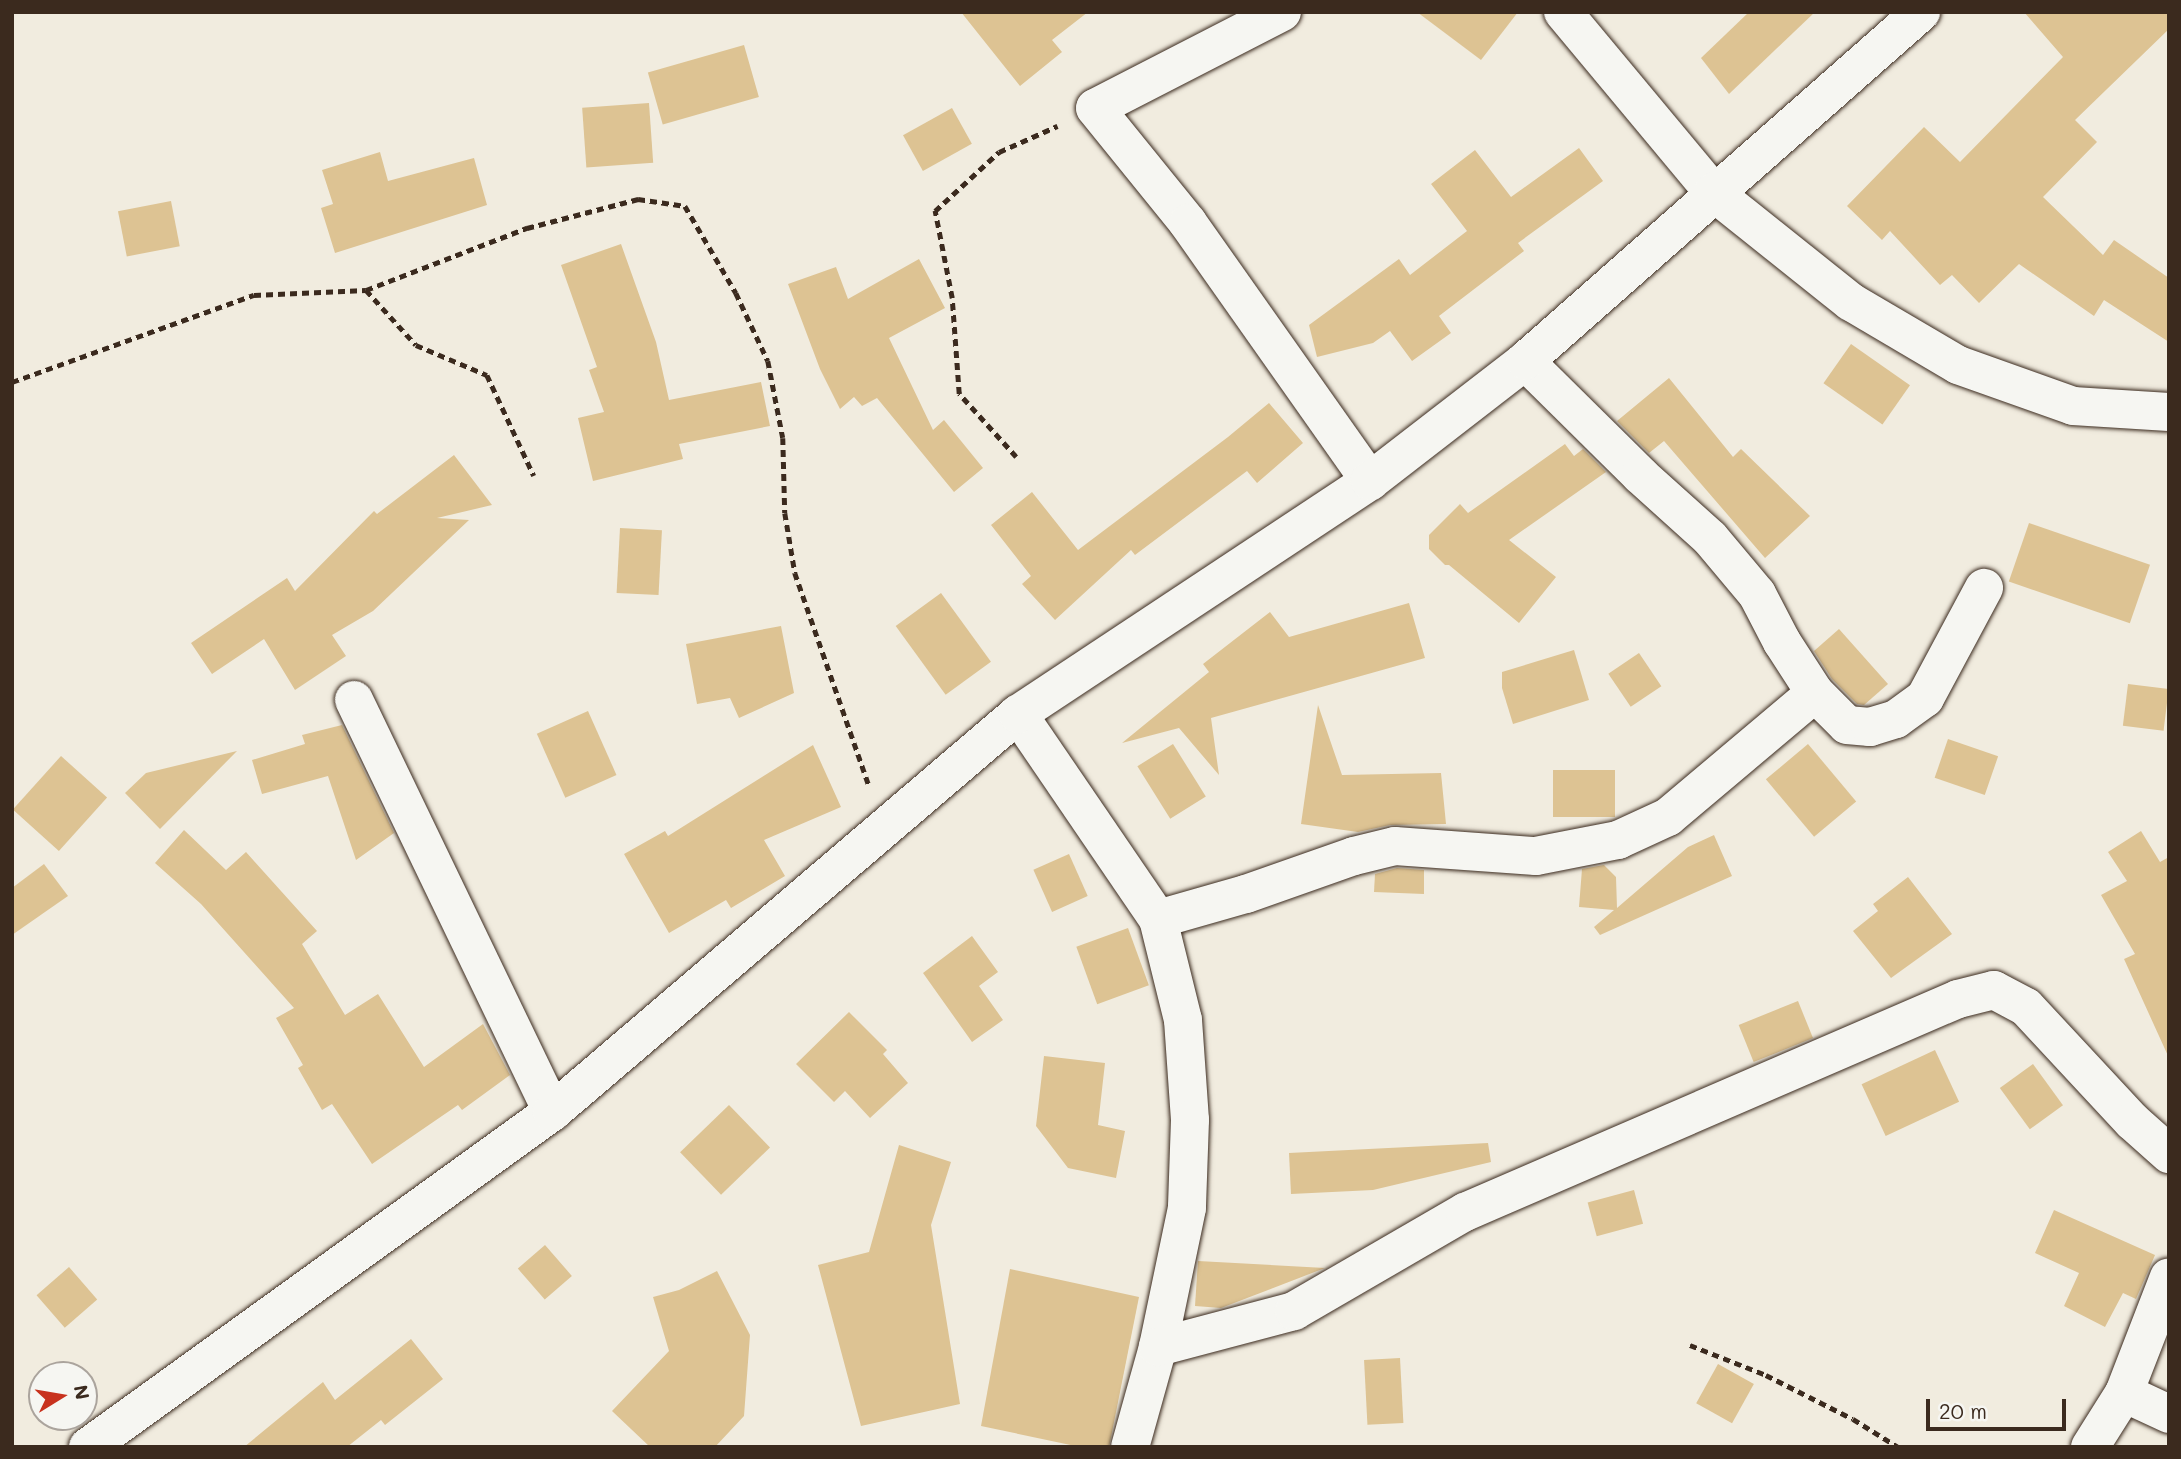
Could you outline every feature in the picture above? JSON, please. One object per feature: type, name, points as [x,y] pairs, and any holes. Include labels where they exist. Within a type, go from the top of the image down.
[{"type":"street","points":[[1282,12],[1096,108],[1188,223],[1370,481]]},
{"type":"street","points":[[1563,12],[1713,192],[1851,302],[1958,365],[2073,406],[2169,412]]},
{"type":"street","points":[[88,1447],[552,1112],[1018,714],[1370,481],[1525,361],[1713,192],[1921,12]]},
{"type":"street","points":[[1525,361],[1640,475],[1710,538],[1757,594],[1782,642],[1815,693],[1847,726],[1870,727],[1896,719],[1925,698],[1984,588]]},
{"type":"street","points":[[1158,919],[1246,894],[1354,856],[1395,846],[1536,856],[1618,841],[1668,817],[1815,693]]},
{"type":"street","points":[[354,700],[552,1112]]},
{"type":"street","points":[[1018,714],[1158,919],[1183,1020],[1190,1120],[1187,1208],[1158,1347],[1130,1447]]},
{"type":"street","points":[[1158,1347],[1294,1311],[1465,1212],[1958,999],[1994,990],[2026,1007],[2132,1121],[2169,1154]]},
{"type":"street","points":[[2090,1447],[2124,1393],[2169,1277]]},
{"type":"street","points":[[2124,1393],[2169,1414]]},
{"type":"path","points":[[1016,457],[959,394],[952,298],[935,211],[999,152],[1096,108]]},
{"type":"path","points":[[12,382],[254,295],[366,290],[527,228],[638,199],[685,206],[736,293],[768,361],[783,438],[785,513],[795,573],[885,827]]},
{"type":"path","points":[[366,290],[416,345],[486,376],[534,476]]},
{"type":"path","points":[[1690,1345],[1766,1375],[1853,1419],[1898,1447]]},
{"type":"building","points":[[961,12],[1088,12],[1052,40],[1062,52],[1020,86]]},
{"type":"building","points":[[1417,12],[1518,12],[1481,60]]},
{"type":"building","points":[[1749,12],[1815,12],[1729,94],[1701,58]]},
{"type":"building","points":[[2024,12],[2169,12],[2169,29],[2075,120],[2097,142],[2043,197],[2103,255],[2114,240],[2169,278],[2169,342],[2104,300],[2094,316],[2019,264],[1979,303],[1952,275],[1940,285],[1890,231],[1882,240],[1847,206],[1924,127],[1960,162],[2063,57]]},
{"type":"building","points":[[744,45],[759,97],[663,124],[648,73]]},
{"type":"building","points":[[649,103],[653,163],[586,168],[582,108]]},
{"type":"building","points":[[952,108],[972,144],[923,171],[903,135]]},
{"type":"building","points":[[1579,148],[1603,181],[1518,243],[1524,251],[1439,316],[1451,333],[1412,361],[1390,331],[1373,343],[1317,357],[1309,325],[1399,259],[1410,275],[1467,231],[1431,184],[1475,150],[1511,197]]},
{"type":"building","points":[[380,152],[388,181],[474,158],[487,205],[335,253],[321,208],[333,204],[322,170]]},
{"type":"building","points":[[171,201],[180,246],[127,256],[118,211]]},
{"type":"building","points":[[621,244],[656,342],[669,400],[761,382],[770,426],[679,444],[683,459],[593,481],[578,418],[604,412],[589,370],[597,367],[561,265]]},
{"type":"building","points":[[919,259],[945,308],[889,338],[933,430],[944,420],[983,468],[954,492],[877,398],[862,406],[854,397],[840,409],[820,369],[788,284],[836,267],[848,299]]},
{"type":"building","points":[[1851,344],[1910,385],[1882,425],[1823,383]]},
{"type":"building","points":[[1669,378],[1733,457],[1741,449],[1810,516],[1765,558],[1664,441],[1649,453],[1617,421]]},
{"type":"building","points":[[1269,403],[1303,443],[1257,483],[1247,471],[1135,555],[1131,550],[1055,620],[1022,584],[1031,576],[991,525],[1032,492],[1078,550]]},
{"type":"building","points":[[1565,444],[1574,456],[1583,449],[1606,472],[1509,540],[1556,577],[1519,623],[1449,565],[1445,565],[1429,549],[1429,535],[1460,504],[1468,513]]},
{"type":"building","points":[[454,455],[492,505],[437,518],[469,520],[373,611],[332,635],[346,656],[295,690],[264,639],[212,674],[191,643],[287,578],[295,591],[374,511],[377,514]]},
{"type":"building","points":[[2029,523],[2150,565],[2130,623],[2009,582]]},
{"type":"building","points":[[620,528],[662,530],[659,595],[617,593]]},
{"type":"building","points":[[941,593],[991,662],[946,695],[896,626]]},
{"type":"building","points":[[1409,603],[1425,658],[1211,718],[1219,775],[1179,728],[1122,743],[1209,672],[1203,664],[1270,612],[1289,637]]},
{"type":"building","points":[[781,626],[794,693],[739,718],[730,698],[697,704],[686,644]]},
{"type":"building","points":[[1839,629],[1888,684],[1864,705],[1857,704],[1832,679],[1814,651]]},
{"type":"building","points":[[1574,650],[1589,700],[1513,724],[1502,688],[1502,672]]},
{"type":"building","points":[[1639,653],[1661,686],[1631,707],[1608,674]]},
{"type":"building","points":[[2128,684],[2169,689],[2164,731],[2123,726]]},
{"type":"building","points":[[1318,705],[1342,775],[1441,773],[1446,824],[1390,825],[1358,832],[1301,824]]},
{"type":"building","points":[[588,711],[616,775],[565,798],[537,734]]},
{"type":"building","points":[[342,725],[394,833],[356,860],[328,776],[262,794],[252,760],[305,744],[302,735]]},
{"type":"building","points":[[1948,739],[1998,756],[1985,795],[1935,778]]},
{"type":"building","points":[[1173,744],[1206,797],[1170,819],[1137,766]]},
{"type":"building","points":[[1808,744],[1856,801],[1814,837],[1766,779]]},
{"type":"building","points":[[813,745],[841,807],[764,840],[785,876],[731,908],[726,900],[669,933],[624,854],[665,831],[668,836]]},
{"type":"building","points":[[237,751],[160,829],[125,793],[146,773]]},
{"type":"building","points":[[61,756],[107,797],[59,851],[13,810]]},
{"type":"building","points":[[1553,770],[1615,770],[1615,817],[1553,817]]},
{"type":"building","points":[[184,830],[226,870],[246,852],[317,931],[302,944],[345,1015],[378,994],[424,1067],[483,1024],[510,1075],[462,1110],[458,1105],[372,1164],[332,1104],[322,1110],[298,1068],[303,1065],[276,1018],[294,1008],[201,904],[155,863]]},
{"type":"building","points":[[2141,831],[2160,862],[2169,857],[2169,1058],[2124,959],[2135,954],[2101,895],[2127,881],[2108,852]]},
{"type":"building","points":[[1714,835],[1732,876],[1600,935],[1594,927],[1614,910],[1579,907],[1582,869],[1604,865],[1616,877],[1617,908],[1688,847]]},
{"type":"building","points":[[1069,854],[1088,896],[1052,912],[1033,870]]},
{"type":"building","points":[[44,864],[68,896],[12,935],[12,888]]},
{"type":"building","points":[[1397,868],[1424,870],[1424,894],[1374,892],[1375,874]]},
{"type":"building","points":[[1908,877],[1952,934],[1891,978],[1853,931],[1878,911],[1873,904]]},
{"type":"building","points":[[1128,928],[1149,985],[1097,1004],[1076,947]]},
{"type":"building","points":[[972,936],[998,972],[979,986],[1003,1020],[972,1042],[923,973]]},
{"type":"building","points":[[1798,1001],[1813,1038],[1754,1062],[1739,1025]]},
{"type":"building","points":[[849,1012],[887,1050],[883,1054],[908,1083],[870,1118],[845,1091],[834,1102],[796,1064]]},
{"type":"building","points":[[1935,1050],[1959,1102],[1886,1136],[1862,1084]]},
{"type":"building","points":[[1044,1056],[1105,1063],[1098,1125],[1125,1131],[1116,1178],[1068,1168],[1036,1126]]},
{"type":"building","points":[[2033,1064],[2063,1105],[2030,1129],[2000,1088]]},
{"type":"building","points":[[729,1105],[770,1147],[721,1195],[680,1152]]},
{"type":"building","points":[[1488,1143],[1491,1162],[1373,1190],[1291,1194],[1289,1153]]},
{"type":"building","points":[[899,1145],[951,1162],[931,1225],[960,1404],[861,1426],[818,1265],[869,1252]]},
{"type":"building","points":[[1634,1190],[1643,1224],[1597,1236],[1588,1202]]},
{"type":"building","points":[[2054,1210],[2155,1255],[2136,1299],[2123,1293],[2105,1327],[2064,1306],[2079,1273],[2035,1253]]},
{"type":"building","points":[[545,1245],[572,1276],[545,1300],[518,1269]]},
{"type":"building","points":[[1198,1261],[1325,1268],[1221,1308],[1195,1306]]},
{"type":"building","points":[[69,1267],[97,1299],[65,1328],[37,1295]]},
{"type":"building","points":[[1010,1269],[1139,1297],[1109,1447],[1080,1447],[981,1426]]},
{"type":"building","points":[[717,1271],[750,1335],[744,1416],[715,1447],[650,1447],[612,1411],[669,1351],[653,1297],[679,1290]]},
{"type":"building","points":[[411,1339],[443,1379],[385,1425],[381,1420],[347,1447],[244,1447],[323,1382],[335,1400]]},
{"type":"building","points":[[1400,1358],[1403,1423],[1367,1425],[1364,1360]]},
{"type":"building","points":[[1718,1364],[1754,1384],[1732,1423],[1696,1403]]}]
